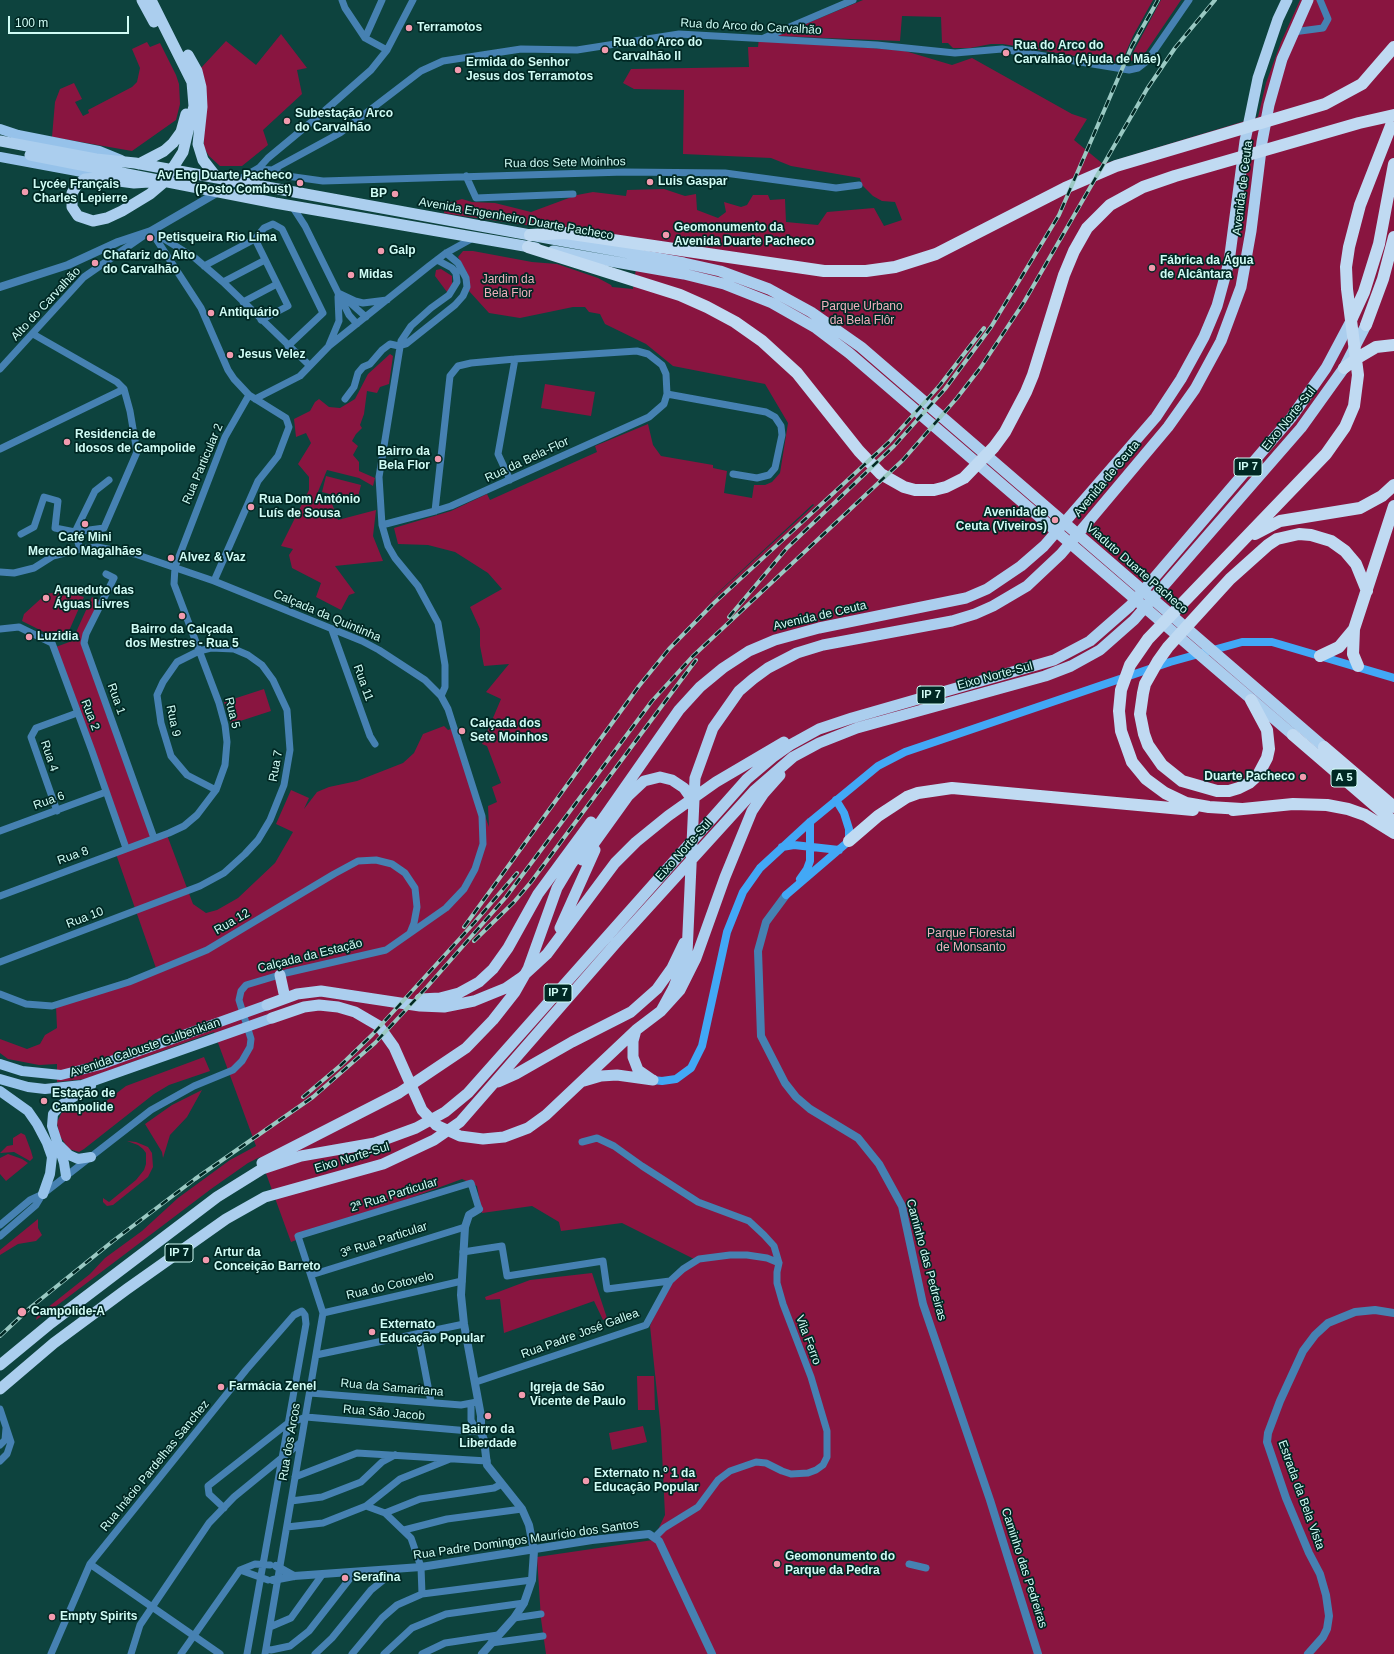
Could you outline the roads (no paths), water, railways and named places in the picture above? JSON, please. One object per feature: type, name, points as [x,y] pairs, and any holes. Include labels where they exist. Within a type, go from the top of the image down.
[{"type":"highway","points":[[139,164],[164,151],[179,136],[184,124],[187,98],[184,79],[180,70],[142,0]]},
{"type":"highway","points":[[151,0],[192,82],[194,106],[191,125],[180,159],[163,183],[150,194],[122,211],[99,220],[87,220],[74,212],[71,203],[72,193],[81,182],[90,178],[134,183],[157,180]]},
{"type":"highway","points":[[158,0],[200,79],[202,107],[198,144],[203,160],[217,178]]},
{"type":"highway","name":"Avenida de Ceuta","points":[[658,739],[690,698],[723,668],[749,651],[775,640],[819,628],[947,603],[966,598],[987,589],[1021,566],[1044,546],[1156,417],[1189,366],[1204,337],[1217,306],[1229,262],[1241,171],[1252,104],[1264,56],[1287,0]]},
{"type":"highway","name":"Avenida de Ceuta","points":[[694,808],[695,778],[713,728],[739,691],[753,679],[782,660],[823,645],[952,621],[975,614],[993,606],[1027,586],[1061,554],[1168,427],[1195,389],[1221,341],[1233,310],[1246,263],[1262,142],[1269,105],[1282,59],[1308,0]]},
{"type":"highway","points":[[530,235],[566,234],[817,270],[866,271],[895,268],[936,254],[1049,197],[1116,166],[1313,109],[1340,97],[1362,84],[1394,47]]},
{"type":"highway","points":[[528,247],[680,295],[735,322],[762,341],[793,369],[847,437],[881,474],[896,483],[915,490],[927,490],[946,487],[964,478],[994,447],[1005,432],[1033,376],[1064,275],[1074,251],[1088,228],[1110,205],[1128,194],[1175,176],[1317,135],[1394,115]]},
{"type":"highway","points":[[1242,809],[1209,807],[1186,803],[1165,793],[1146,779],[1137,770],[1128,753],[1121,731],[1119,698],[1123,681],[1130,665],[1148,640],[1330,450],[1345,427],[1356,396],[1357,369],[1346,267],[1356,219],[1392,124]]},
{"type":"highway","name":"Avenida Engenheiro Duarte Pacheco","points":[[0,141],[96,159],[125,161],[702,267],[753,282],[784,296],[840,331],[879,363]]},
{"type":"highway","name":"Avenida Engenheiro Duarte Pacheco","points":[[0,149],[275,203],[684,274],[739,289],[777,306],[811,325],[849,353],[870,371]]},
{"type":"highway","points":[[1352,318],[1364,292],[1379,244],[1394,164]]},
{"type":"highway","points":[[1366,325],[1383,279],[1394,237]]},
{"type":"highway","points":[[1217,306],[1233,310]]},
{"type":"highway","name":"Eixo Norte-Sul","points":[[0,1365],[51,1323],[217,1197],[262,1169],[301,1156],[375,1143],[416,1128],[445,1112],[468,1093],[720,812],[747,779],[773,757],[810,734],[852,718],[1054,660],[1090,641],[1126,609],[1299,406],[1335,354],[1352,318]]},
{"type":"highway","name":"Eixo Norte-Sul","points":[[0,1389],[54,1343],[226,1219],[265,1197],[382,1164],[434,1140],[460,1122],[616,943],[668,886],[766,780],[793,757],[819,743],[857,728],[1045,676],[1071,666],[1100,650],[1134,620],[1301,428],[1344,368],[1366,325]]},
{"type":"highway","points":[[1344,368],[1358,357],[1376,347],[1394,345]]},
{"type":"highway","name":"Viaduto Duarte Pacheco","points":[[879,363],[1251,695],[1293,735]]},
{"type":"highway","name":"Viaduto Duarte Pacheco","points":[[870,371],[1251,695],[1324,747]]},
{"type":"highway","points":[[1238,546],[1262,529],[1280,521],[1360,508],[1382,496],[1394,486]]},
{"type":"highway","points":[[1358,666],[1353,654],[1354,630],[1394,506]]},
{"type":"highway","points":[[1381,546],[1394,523]]},
{"type":"highway","points":[[1251,695],[1267,730],[1269,744],[1267,758],[1258,775],[1250,783],[1229,791],[1217,791],[1182,781],[1171,774],[1154,755],[1148,745],[1142,725],[1141,703],[1145,684],[1158,661],[1189,624],[1252,558],[1277,539],[1288,535],[1312,534],[1338,545],[1356,564],[1367,591]]},
{"type":"highway","points":[[947,603],[952,621]]},
{"type":"highway","points":[[819,628],[823,645]]},
{"type":"highway","points":[[1320,656],[1339,647],[1354,630]]},
{"type":"highway","points":[[267,1005],[285,998],[321,991],[432,1007],[458,1005],[474,1001],[506,988],[522,977],[547,954],[614,863],[636,842],[668,816],[716,782],[771,748],[810,734]]},
{"type":"highway","name":"A 5","points":[[1293,735],[1394,822]]},
{"type":"highway","points":[[217,1197],[237,1177],[399,1093],[466,1048],[493,1020],[515,992],[528,969],[557,888],[564,874],[658,739]]},
{"type":"highway","points":[[367,997],[426,1000],[440,998],[469,988],[487,975],[500,960],[542,887],[603,806],[658,739]]},
{"type":"highway","points":[[272,1018],[304,1007],[319,1005],[338,1006],[355,1012],[379,1026],[394,1047],[422,1110],[436,1125],[460,1136],[483,1139],[504,1137],[528,1128],[546,1115],[636,1030],[661,1011],[680,990],[687,978],[752,811],[773,782],[819,743]]},
{"type":"highway","points":[[1324,747],[1394,799]]},
{"type":"highway","name":"A 5","points":[[1324,747],[1394,807]]},
{"type":"highway","points":[[548,915],[580,863],[603,834],[634,788],[644,781],[653,778],[667,778],[679,783],[688,793],[694,808],[689,935],[682,968],[661,1011]]},
{"type":"highway","points":[[849,841],[878,816],[906,797],[918,793],[952,788],[1200,811],[1293,804],[1327,805],[1348,809],[1365,815],[1394,833]]},
{"type":"highway","points":[[547,954],[603,834]]},
{"type":"highway","points":[[494,1084],[516,1074],[572,1042],[631,1012],[657,989],[664,980],[689,935]]},
{"type":"highway","points":[[280,974],[285,998]]},
{"type":"highway","points":[[636,1030],[633,1041],[633,1057],[638,1070],[653,1080]]},
{"type":"highway","points":[[581,1082],[601,1076],[617,1075],[653,1080]]},
{"type":"main road","name":"Avenida Engenheiro Duarte Pacheco","points":[[0,129],[18,135],[99,151],[125,161]]},
{"type":"main road","name":"Avenida Engenheiro Duarte Pacheco","points":[[0,158],[82,172],[120,172]]},
{"type":"main road","points":[[653,1080],[662,1081],[676,1079],[691,1068],[702,1046],[727,932],[743,892],[760,868],[781,847],[878,766],[906,752],[1170,662],[1242,642],[1272,642],[1358,666],[1394,678]]},
{"type":"main road","points":[[786,895],[849,841],[849,829],[844,813],[836,800]]},
{"type":"main road","points":[[786,895],[807,869],[811,847],[810,822]]},
{"type":"main road","points":[[781,847],[794,845],[839,850]]},
{"type":"main road","name":"Avenida Calouste Gulbenkian","points":[[0,1064],[22,1071],[61,1075],[100,1064],[267,1005]]},
{"type":"main road","name":"Avenida Calouste Gulbenkian","points":[[0,1079],[28,1087],[45,1089],[67,1088],[99,1080],[272,1018]]},
{"type":"main road","points":[[66,1176],[64,1163],[52,1126],[53,1114],[61,1105],[99,1080]]},
{"type":"main road","points":[[0,1091],[28,1112],[37,1124],[48,1144],[52,1157],[66,1176]]},
{"type":"main road","points":[[56,1141],[63,1150],[71,1156],[78,1159],[91,1157]]},
{"type":"main road","points":[[43,1194],[50,1174],[52,1157]]},
{"type":"street","points":[[342,0],[345,8],[365,38],[387,50]]},
{"type":"street","points":[[365,38],[382,0]]},
{"type":"street","points":[[0,287],[68,265],[118,242],[151,231],[258,169],[268,158],[371,70],[387,50],[413,0]]},
{"type":"street","points":[[762,39],[853,0]]},
{"type":"street","name":"Rua do Arco do Carvalhão","points":[[272,170],[340,133],[421,71],[443,61],[521,49],[577,50],[679,34],[877,45],[955,53],[1002,49],[1129,70],[1138,68],[1147,61],[1189,0]]},
{"type":"street","points":[[1294,32],[1323,28],[1328,19],[1320,0]]},
{"type":"street","points":[[258,169],[272,170]]},
{"type":"street","name":"Rua dos Sete Moinhos","points":[[272,170],[287,176],[323,181],[625,172],[725,173],[836,188],[859,185]]},
{"type":"street","points":[[466,176],[476,198],[572,194]]},
{"type":"street","points":[[292,206],[305,226],[349,315],[357,324]]},
{"type":"street","points":[[204,266],[255,239],[264,228],[273,224],[282,229],[322,313],[288,346]]},
{"type":"street","points":[[151,231],[184,251],[223,282],[309,365]]},
{"type":"street","points":[[151,231],[201,308],[228,370],[239,385],[252,397],[286,418],[289,424],[289,432],[276,460],[266,469],[258,481],[214,581]]},
{"type":"street","name":"Alto do Carvalhão","points":[[0,369],[84,277],[151,231]]},
{"type":"street","points":[[252,397],[296,378],[329,346],[389,300],[446,252],[473,238]]},
{"type":"street","points":[[255,239],[288,306],[261,320]]},
{"type":"street","points":[[345,399],[354,387],[358,374],[363,367],[370,364],[382,350],[390,344],[399,346],[406,344],[455,305],[465,292],[467,284],[465,274],[458,263],[446,252]]},
{"type":"street","points":[[223,282],[265,260]]},
{"type":"street","points":[[437,260],[452,268],[456,273],[457,282],[450,295],[431,308],[411,326],[399,346],[379,477],[382,525],[388,546],[395,558],[418,586],[438,623],[445,665],[446,687],[441,696]]},
{"type":"street","points":[[243,302],[277,284]]},
{"type":"street","points":[[338,293],[363,303],[389,300]]},
{"type":"street","points":[[338,293],[366,317]]},
{"type":"street","points":[[329,346],[339,321],[338,293]]},
{"type":"street","points":[[21,534],[34,527],[44,498],[58,501],[55,528],[75,532],[104,528],[137,452],[124,389],[117,382],[33,334]]},
{"type":"street","points":[[435,511],[450,376],[458,366],[471,362],[637,351],[648,354],[662,365],[666,374],[667,394],[766,412],[775,417],[781,426],[782,435],[775,468],[769,475],[757,478],[733,474]]},
{"type":"street","points":[[510,480],[498,454],[515,358]]},
{"type":"street","points":[[0,448],[124,389]]},
{"type":"street","name":"Rua da Bela-Flor","points":[[382,525],[451,506],[648,417],[664,404],[667,394]]},
{"type":"street","name":"Rua Particular 2","points":[[175,567],[224,437],[252,397]]},
{"type":"street","points":[[80,549],[75,532],[95,491],[109,480]]},
{"type":"street","name":"Calçada da Quintinha","points":[[0,572],[14,573],[34,568],[53,556],[80,549],[97,548],[135,554],[214,581],[362,641],[409,668],[425,680],[441,696],[448,709],[457,733],[482,816],[483,844],[475,869],[464,889],[446,908],[410,933]]},
{"type":"street","name":"Rua 5","points":[[154,838],[184,826],[197,815],[216,790],[225,765],[227,742],[225,724],[219,703],[174,584],[175,567]]},
{"type":"street","name":"Rua 1","points":[[106,574],[114,578],[86,634],[84,643],[154,838]]},
{"type":"street","name":"Rua 2","points":[[0,629],[19,627],[52,643],[126,848]]},
{"type":"street","name":"Rua 11","points":[[332,630],[370,736],[375,744]]},
{"type":"street","name":"Rua 7","points":[[177,896],[224,873],[258,840],[270,820],[284,785],[290,750],[287,710],[273,680],[262,665],[248,655],[234,649],[211,648],[199,651]]},
{"type":"street","name":"Rua 9","points":[[199,651],[177,662],[169,671],[158,695],[158,709],[171,756],[179,768],[199,782],[216,790]]},
{"type":"street","name":"Rua 4","points":[[56,811],[31,737],[36,728],[77,713]]},
{"type":"street","name":"Rua 6","points":[[0,831],[106,792]]},
{"type":"street","name":"Rua 8","points":[[0,896],[154,838]]},
{"type":"street","name":"Rua 12","points":[[0,994],[26,1004],[52,1006],[129,982],[207,950],[358,861],[376,860],[392,864],[405,873],[415,888],[417,906],[414,923],[410,933]]},
{"type":"street","name":"Caminho das Pedreiras","points":[[786,895],[766,922],[758,951],[761,1036],[785,1083],[796,1097],[810,1109],[858,1138],[879,1164],[902,1206],[923,1304],[990,1500],[1038,1654]]},
{"type":"street","name":"Rua 10","points":[[0,962],[177,896]]},
{"type":"street","name":"Calçada da Estação","points":[[0,1225],[30,1200],[43,1194],[151,1110],[194,1086],[233,1070],[242,1061],[250,1047],[251,1039],[239,1004],[241,991],[250,983],[280,974],[386,950],[410,933]]},
{"type":"street","name":"Vila Ferro","points":[[582,1142],[597,1138],[614,1146],[698,1202],[749,1221],[774,1246],[779,1263],[777,1283],[782,1304],[811,1377],[827,1430],[826,1460],[816,1470],[804,1474],[791,1474],[782,1472],[766,1463],[756,1462],[730,1471],[718,1480],[698,1507],[664,1528],[655,1537]]},
{"type":"street","name":"2ª Rua Particular","points":[[298,1236],[471,1183],[480,1209]]},
{"type":"street","name":"Calçada da Estação","points":[[0,1236],[36,1205],[43,1194]]},
{"type":"street","points":[[480,1209],[469,1215],[465,1227],[462,1281],[464,1324],[476,1382],[474,1403],[481,1416],[481,1432],[490,1469],[522,1509],[530,1525],[534,1551],[532,1580],[524,1603],[514,1618],[482,1654]]},
{"type":"street","name":"3ª Rua Particular","points":[[310,1275],[465,1227]]},
{"type":"street","name":"Rua dos Arcos","points":[[265,1651],[270,1627],[270,1579],[272,1566],[287,1527],[323,1313],[298,1236]]},
{"type":"street","points":[[463,1252],[502,1246],[507,1276],[603,1261],[607,1289],[670,1281],[683,1269],[699,1259],[730,1255],[767,1258],[779,1263]]},
{"type":"street","name":"Rua do Cotovelo","points":[[323,1313],[462,1281]]},
{"type":"street","name":"Rua Padre José Gallea","points":[[476,1382],[646,1325],[670,1281]]},
{"type":"street","name":"Estrada da Bela Vista","points":[[1308,1654],[1328,1629],[1329,1616],[1326,1595],[1320,1574],[1286,1498],[1267,1442],[1268,1433],[1280,1401],[1304,1351],[1315,1335],[1328,1323],[1355,1312],[1375,1310],[1394,1313]]},
{"type":"street","name":"Rua dos Arcos","points":[[248,1654],[270,1579],[281,1458],[306,1324],[305,1315],[302,1311]]},
{"type":"street","name":"Rua Inácio Pardelhas Sanchez","points":[[51,1654],[90,1564],[246,1370],[294,1315],[302,1311]]},
{"type":"street","points":[[316,1355],[464,1324]]},
{"type":"street","points":[[418,1334],[431,1402]]},
{"type":"street","name":"Rua da Samaritana","points":[[310,1393],[431,1402],[474,1403]]},
{"type":"street","points":[[0,1409],[12,1442],[7,1454],[0,1461]]},
{"type":"street","name":"Rua São Jacob","points":[[224,1508],[209,1494],[208,1486],[287,1424],[306,1417],[481,1432]]},
{"type":"street","points":[[0,1445],[6,1437],[5,1426]]},
{"type":"street","points":[[131,1654],[140,1625],[209,1523],[234,1497],[300,1443]]},
{"type":"street","points":[[295,1477],[357,1453],[398,1454],[487,1461]]},
{"type":"street","points":[[291,1501],[322,1497],[361,1482],[382,1462],[398,1454]]},
{"type":"street","points":[[287,1527],[323,1523],[366,1506],[400,1479],[452,1458]]},
{"type":"street","points":[[385,1513],[420,1499],[494,1488],[502,1484]]},
{"type":"street","points":[[366,1506],[385,1513],[411,1538],[421,1568],[422,1594]]},
{"type":"street","points":[[404,1530],[447,1519],[522,1509]]},
{"type":"street","name":"Rua Padre Domingos Maurício dos Santos","points":[[270,1579],[294,1576],[421,1568],[534,1551],[592,1540],[649,1534],[659,1541],[712,1654]]},
{"type":"street","points":[[90,1564],[220,1654]]},
{"type":"street","points":[[181,1654],[240,1570],[255,1564],[272,1566],[294,1576]]},
{"type":"street","points":[[909,1564],[926,1568]]},
{"type":"street","points":[[315,1654],[332,1638],[371,1590],[396,1569]]},
{"type":"street","points":[[240,1570],[270,1579]]},
{"type":"street","points":[[265,1651],[290,1646],[308,1631],[355,1572]]},
{"type":"street","points":[[270,1627],[291,1618],[322,1575]]},
{"type":"street","points":[[352,1654],[382,1618],[397,1605],[422,1594],[532,1580]]},
{"type":"street","points":[[384,1654],[412,1628],[446,1614],[524,1603]]},
{"type":"street","points":[[514,1618],[541,1614]]},
{"type":"street","points":[[422,1654],[445,1643],[498,1635]]},
{"type":"street","points":[[491,1643],[544,1636]]},
{"type":"railway","points":[[729,617],[787,548],[894,446],[945,389],[991,327],[1059,215],[1132,46],[1158,0]]},
{"type":"railway","points":[[0,1336],[31,1307],[113,1241],[195,1179],[313,1097],[375,1043],[427,987],[506,897],[652,701],[693,656],[903,460],[957,398],[981,367],[1024,302],[1147,89],[1175,48],[1215,0]]},
{"type":"railway","points":[[464,927],[639,686],[669,649],[714,603],[889,442],[940,385],[984,328]]},
{"type":"railway","points":[[474,941],[514,902],[531,882],[696,660]]},
{"type":"railway","points":[[303,1097],[341,1065],[372,1035],[474,923],[517,873]]},
{"type":"place","name":"Terramotos","points":[[409,28]]},
{"type":"place","name":"Rua do Arco do Carvalhão II","points":[[605,50]]},
{"type":"place","name":"Rua do Arco do Carvalhão (Ajuda de Mãe)","points":[[1006,53]]},
{"type":"place","name":"Ermida do Senhor Jesus dos Terramotos","points":[[458,70]]},
{"type":"place","name":"Subestação Arco do Carvalhão","points":[[287,121]]},
{"type":"place","name":"Luis Gaspar","points":[[650,182]]},
{"type":"place","name":"Av Eng Duarte Pacheco (Posto Combust)","points":[[300,183]]},
{"type":"place","name":"Lycée Français Charles Lepierre","points":[[25,192]]},
{"type":"place","name":"BP","points":[[395,194]]},
{"type":"place","name":"Geomonumento da Avenida Duarte Pacheco","points":[[666,235]]},
{"type":"place","name":"Petisqueira Rio Lima","points":[[150,238]]},
{"type":"place","name":"Galp","points":[[381,251]]},
{"type":"place","name":"Chafariz do Alto do Carvalhão","points":[[95,263]]},
{"type":"place","name":"Fábrica da Água de Alcântara","points":[[1152,268]]},
{"type":"place","name":"Midas","points":[[351,275]]},
{"type":"place","name":"Antiquário","points":[[211,313]]},
{"type":"place","name":"Jesus Velez","points":[[230,355]]},
{"type":"place","name":"Residencia de Idosos de Campolide","points":[[67,442]]},
{"type":"place","name":"Bairro da Bela Flor","points":[[438,459]]},
{"type":"place","name":"Rua Dom António Luís de Sousa","points":[[251,507]]},
{"type":"place","name":"Avenida de Ceuta (Viveiros)","points":[[1055,520]]},
{"type":"place","name":"Café Mini Mercado Magalhães","points":[[85,524]]},
{"type":"place","name":"Alvez & Vaz","points":[[171,558]]},
{"type":"place","name":"Aqueduto das Águas Livres","points":[[46,598]]},
{"type":"place","name":"Bairro da Calçada dos Mestres - Rua 5","points":[[182,616]]},
{"type":"place","name":"Luzidia","points":[[29,637]]},
{"type":"place","name":"Calçada dos Sete Moinhos","points":[[462,731]]},
{"type":"place","name":"Duarte Pacheco","points":[[1303,777]]},
{"type":"place","name":"Estação de Campolide","points":[[44,1101]]},
{"type":"place","name":"Artur da Conceição Barreto","points":[[206,1260]]},
{"type":"place","name":"Campolide-A","points":[[22,1312]]},
{"type":"place","name":"Externato Educação Popular","points":[[372,1332]]},
{"type":"place","name":"Farmácia Zenel","points":[[221,1387]]},
{"type":"place","name":"Igreja de São Vicente de Paulo","points":[[522,1395]]},
{"type":"place","name":"Bairro da Liberdade","points":[[488,1416]]},
{"type":"place","name":"Externato n.º 1 da Educação Popular","points":[[586,1481]]},
{"type":"place","name":"Geomonumento do Parque da Pedra","points":[[777,1564]]},
{"type":"place","name":"Serafina","points":[[345,1578]]},
{"type":"place","name":"Empty Spirits","points":[[52,1617]]},
{"type":"park label","name":"Jardim da Bela Flor","points":[[508,287]]},
{"type":"park label","name":"Parque Urbano da Bela Flôr","points":[[862,314]]},
{"type":"park label","name":"Parque Florestal de Monsanto","points":[[971,941]]}]
